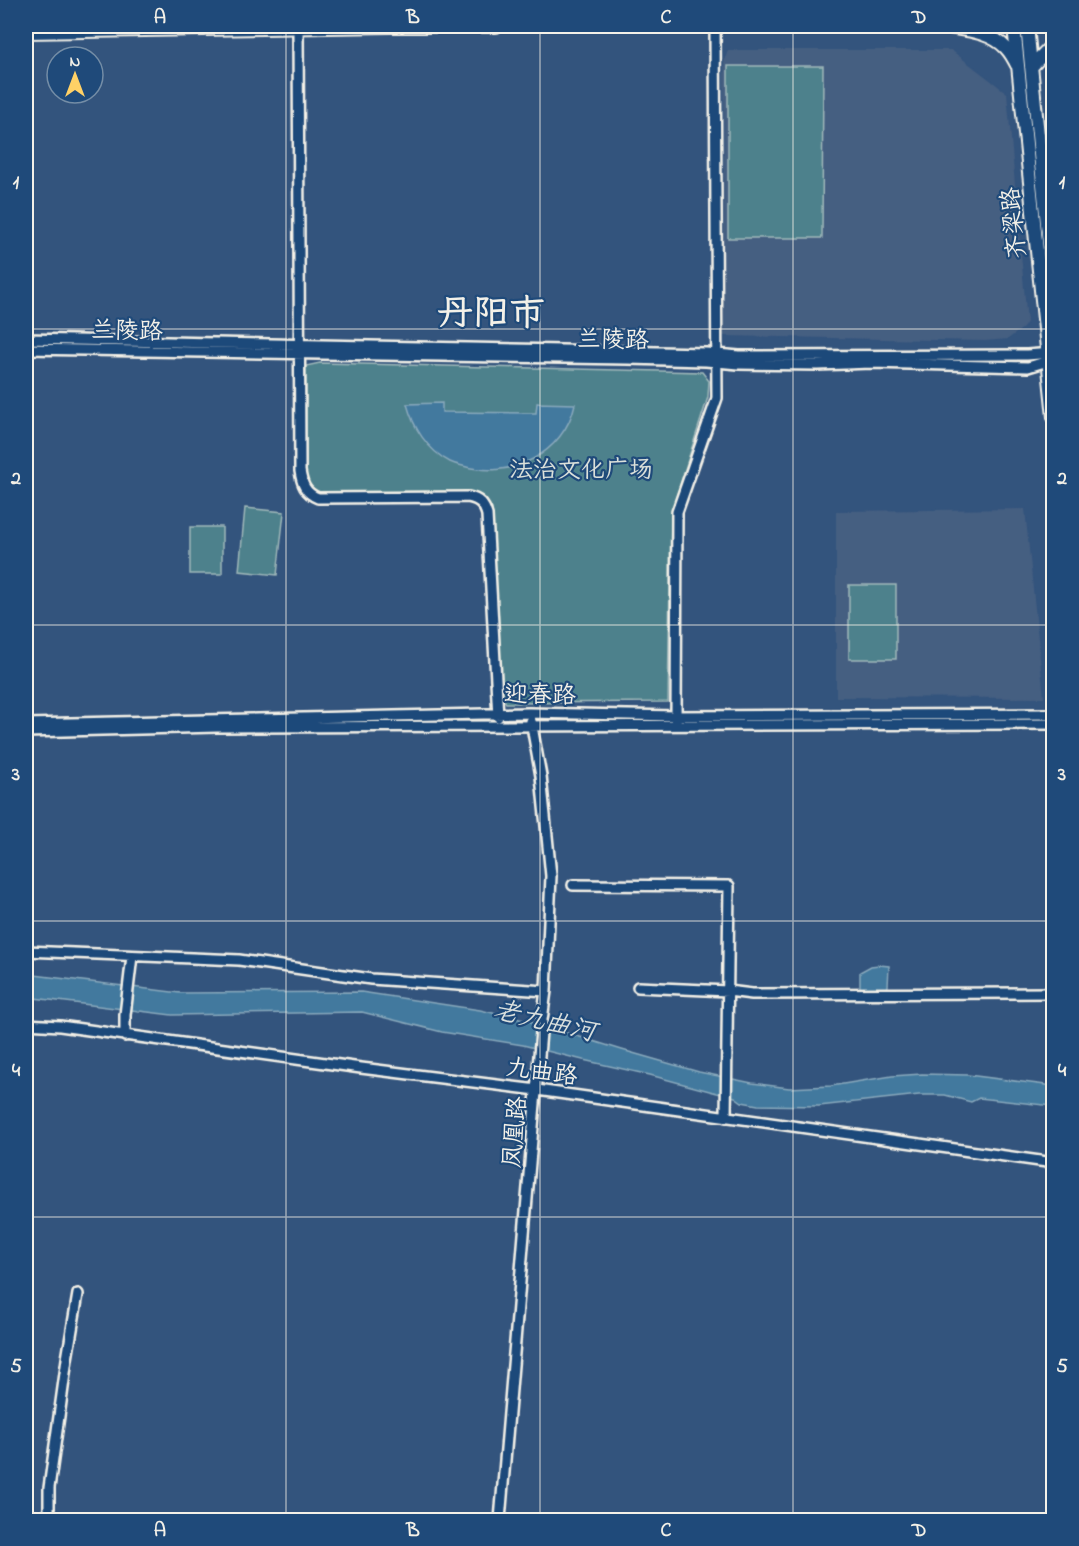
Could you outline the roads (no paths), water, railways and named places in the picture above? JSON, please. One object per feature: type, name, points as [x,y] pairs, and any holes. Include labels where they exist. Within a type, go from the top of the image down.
[{"type":"main road","points":[[26,32],[496,26]]},
{"type":"main road","points":[[942,26],[984,33],[1006,48],[1025,66],[1053,43]]},
{"type":"main road","name":"齐梁路","points":[[1014,26],[1025,66],[1053,293]]},
{"type":"main road","name":"齐梁路","points":[[1027,26],[1025,66],[1050,356],[1053,417]]},
{"type":"main road","points":[[26,1517],[63,1521]]},
{"type":"street","points":[[676,721],[677,512],[717,398],[715,26]]},
{"type":"street","points":[[298,27],[301,481],[306,490],[318,498],[468,497],[476,498],[486,509],[498,725]]},
{"type":"street","name":"兰陵路","points":[[26,339],[628,359],[739,356],[1050,356]]},
{"type":"street","name":"兰陵路","points":[[26,349],[299,349]]},
{"type":"street","name":"迎春路","points":[[26,724],[498,713],[676,721],[1053,724]]},
{"type":"street","name":"凤凰路","points":[[500,1521],[546,991],[551,876],[541,776],[529,713]]},
{"type":"street","name":"迎春路","points":[[26,732],[217,727],[532,725],[1053,714]]},
{"type":"street","points":[[573,885],[729,886],[726,1117]]},
{"type":"street","points":[[26,951],[239,960],[371,980],[546,991]]},
{"type":"street","points":[[125,1036],[125,1015],[132,956]]},
{"type":"street","points":[[638,987],[752,994],[1053,993]]},
{"type":"street","name":"九曲路","points":[[26,1024],[60,1026],[537,1090],[1053,1163]]},
{"type":"street","points":[[49,1519],[49,1488],[66,1359],[78,1294]]},
{"type":"district","name":"丹阳市","points":[[491,311]]},
{"type":"park label","name":"法治文化广场","points":[[581,469]]},
{"type":"water label","name":"老九曲河","points":[[545,1020]]}]
